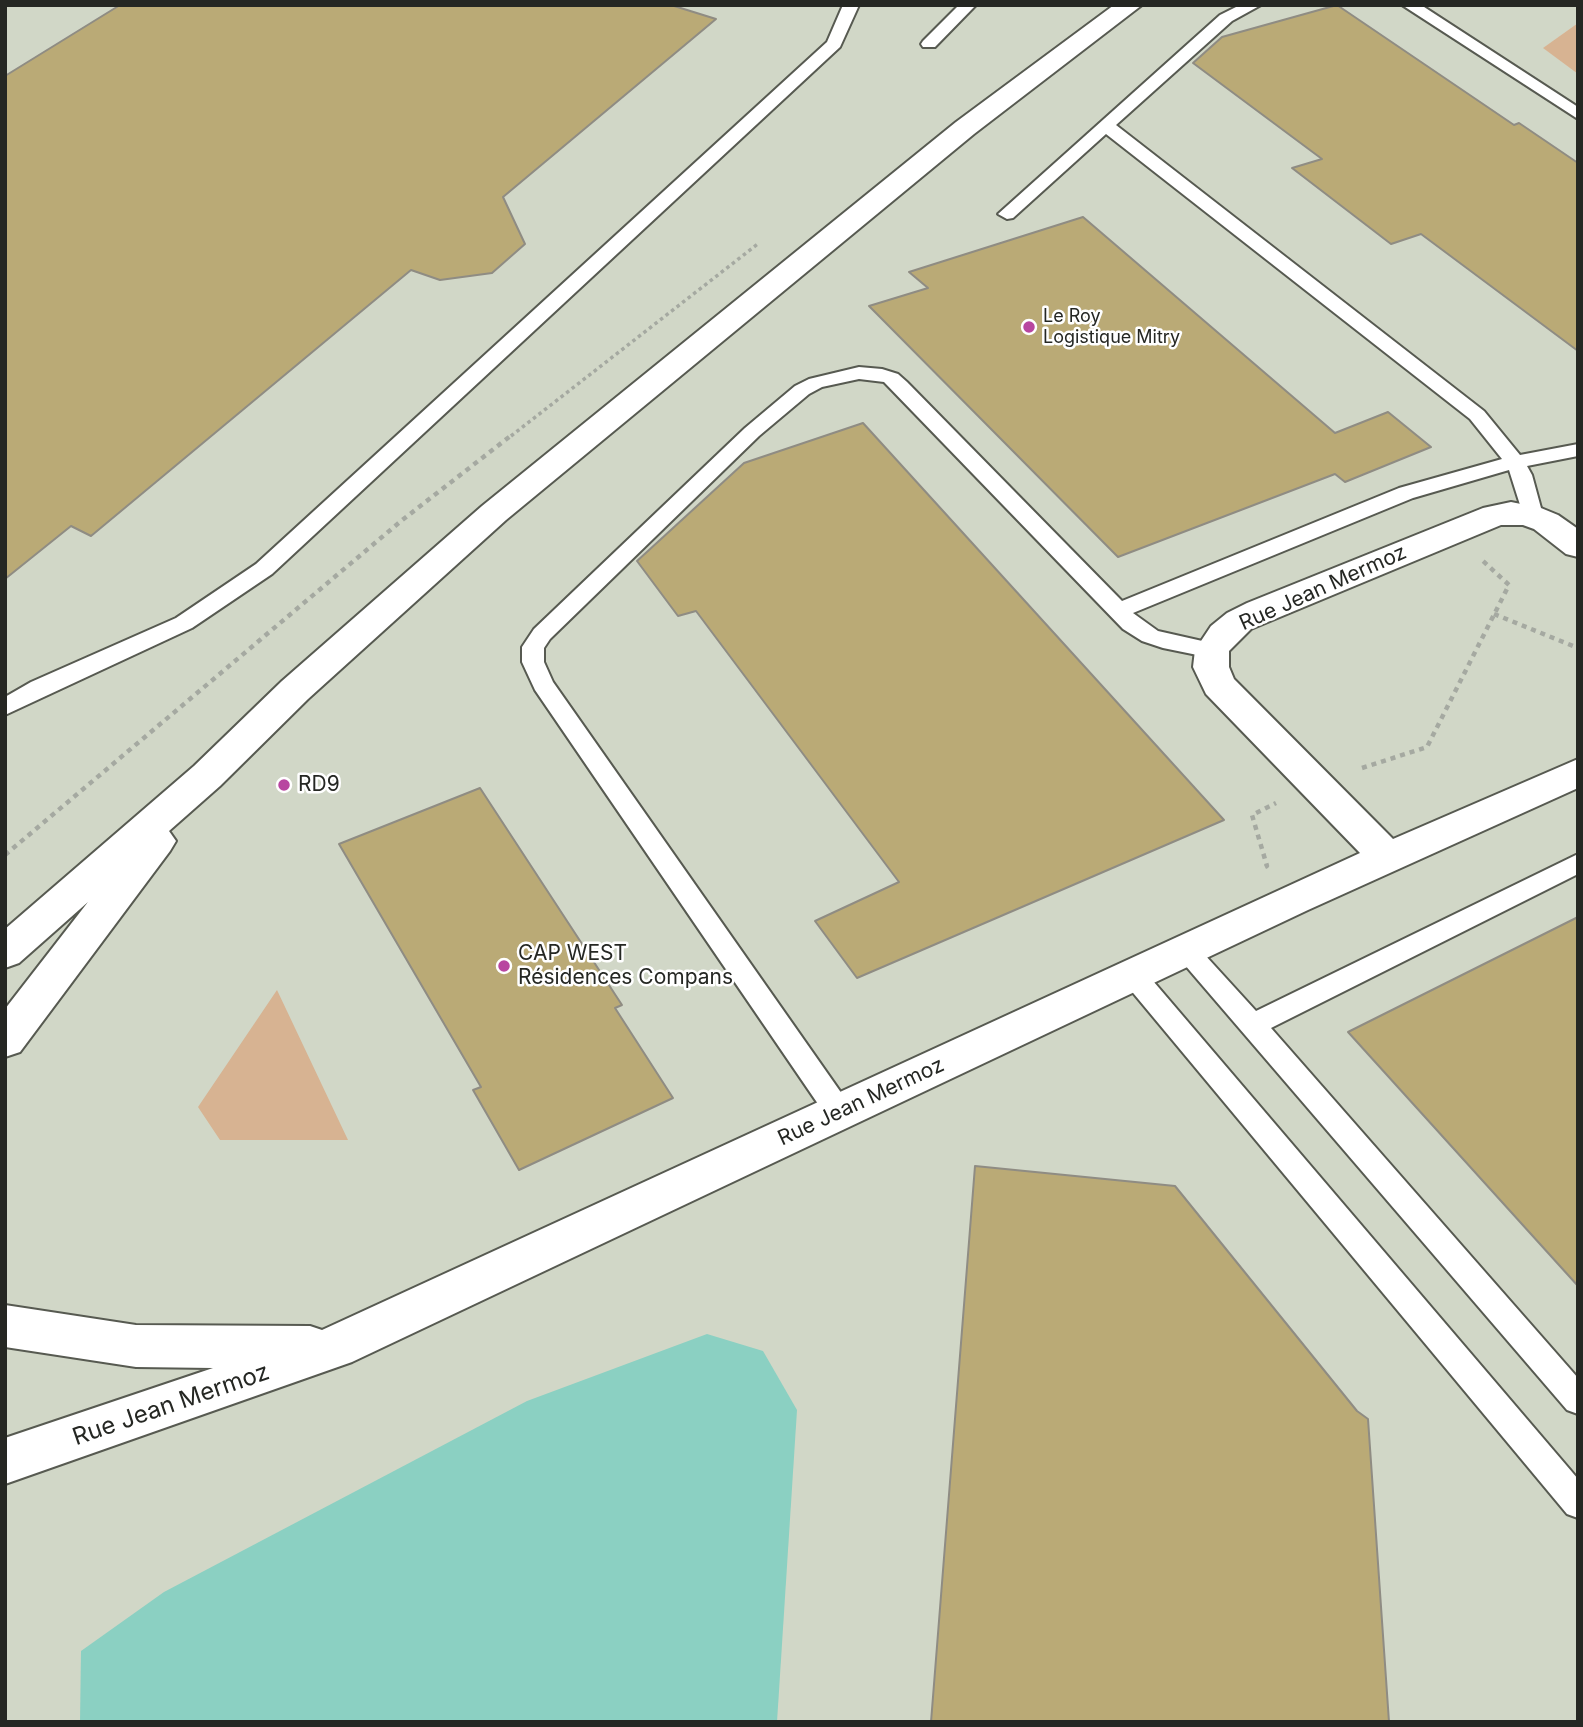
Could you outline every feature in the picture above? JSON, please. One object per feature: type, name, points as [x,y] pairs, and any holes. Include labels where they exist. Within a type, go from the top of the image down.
[{"type":"main road","points":[[5,952],[207,776],[295,690],[494,513],[965,128],[1130,5]]},
{"type":"main road","points":[[965,128],[1077,14]]},
{"type":"main road","name":"Rue Jean Mermoz","points":[[1212,650],[1223,635],[1239,621],[1495,515],[1529,515],[1546,522],[1578,546]]},
{"type":"main road","points":[[1212,650],[1211,667],[1219,685],[1386,856]]},
{"type":"main road","name":"Rue Jean Mermoz","points":[[5,1461],[337,1347],[1386,856],[1578,772]]},
{"type":"main road","points":[[5,1040],[207,776]]},
{"type":"main road","name":"Rue Jean Mermoz","points":[[5,1326],[136,1346],[337,1347]]},
{"type":"lane","points":[[5,707],[39,688],[184,622],[264,569],[834,44],[851,5]]},
{"type":"lane","points":[[929,44],[968,5]]},
{"type":"lane","points":[[1007,214],[1226,18],[1253,5]]},
{"type":"lane","points":[[1410,5],[1578,114]]},
{"type":"lane","points":[[1106,125],[1478,415],[1522,475],[1531,508],[1529,515]]},
{"type":"lane","points":[[839,1112],[543,684],[533,662],[533,647],[554,620],[752,432],[802,390],[816,383],[859,373],[875,373],[891,378],[900,386],[1131,624],[1150,636],[1171,643],[1212,650]]},
{"type":"lane","points":[[1118,611],[1406,493],[1515,463],[1578,450]]},
{"type":"lane","points":[[1253,1025],[1578,863]]},
{"type":"lane","points":[[1185,950],[1578,1401]]},
{"type":"lane","points":[[1133,975],[1578,1503]]},
{"type":"path","points":[[5,855],[401,521],[762,241]]},
{"type":"path","points":[[1255,872],[1267,866],[1252,815],[1316,783],[1427,747],[1509,585],[1452,532]]},
{"type":"path","points":[[1494,614],[1578,648]]},
{"type":"shaded area","points":[[5,5],[1578,5],[1578,23],[1544,48],[1578,74],[1578,1722],[5,1722]]},
{"type":"shaded area","points":[[1578,23],[1578,74],[1543,48]]},
{"type":"shaded area","points":[[277,990],[348,1140],[220,1140],[198,1107]]},
{"type":"water","points":[[707,1334],[763,1351],[797,1410],[777,1722],[80,1722],[81,1651],[164,1592],[527,1401]]},
{"type":"building","points":[[120,5],[671,5],[716,19],[503,197],[525,244],[492,273],[440,280],[411,270],[91,536],[71,526],[5,579],[5,76]]},
{"type":"building","points":[[1337,5],[1514,125],[1519,123],[1578,163],[1578,351],[1421,234],[1391,244],[1292,168],[1322,159],[1193,63],[1222,37]]},
{"type":"building","points":[[1083,217],[1335,433],[1388,412],[1431,447],[1345,482],[1335,474],[1118,557],[869,306],[928,288],[909,272]]},
{"type":"building","points":[[863,423],[1224,820],[857,978],[815,921],[899,882],[696,611],[678,616],[637,561],[744,463]]},
{"type":"building","name":"CAP WEST Résidences Compans","points":[[480,788],[622,1005],[615,1008],[673,1098],[519,1170],[473,1090],[481,1087],[339,844]]},
{"type":"building","points":[[1578,917],[1578,1286],[1348,1032]]},
{"type":"building","points":[[975,1166],[1175,1186],[1357,1411],[1368,1419],[1389,1722],[931,1722]]},
{"type":"place","name":"Le Roy Logistique Mitry","points":[[1029,327]]},
{"type":"place","name":"RD9","points":[[284,785]]},
{"type":"place","name":"CAP WEST Résidences Compans","points":[[504,966]]}]
